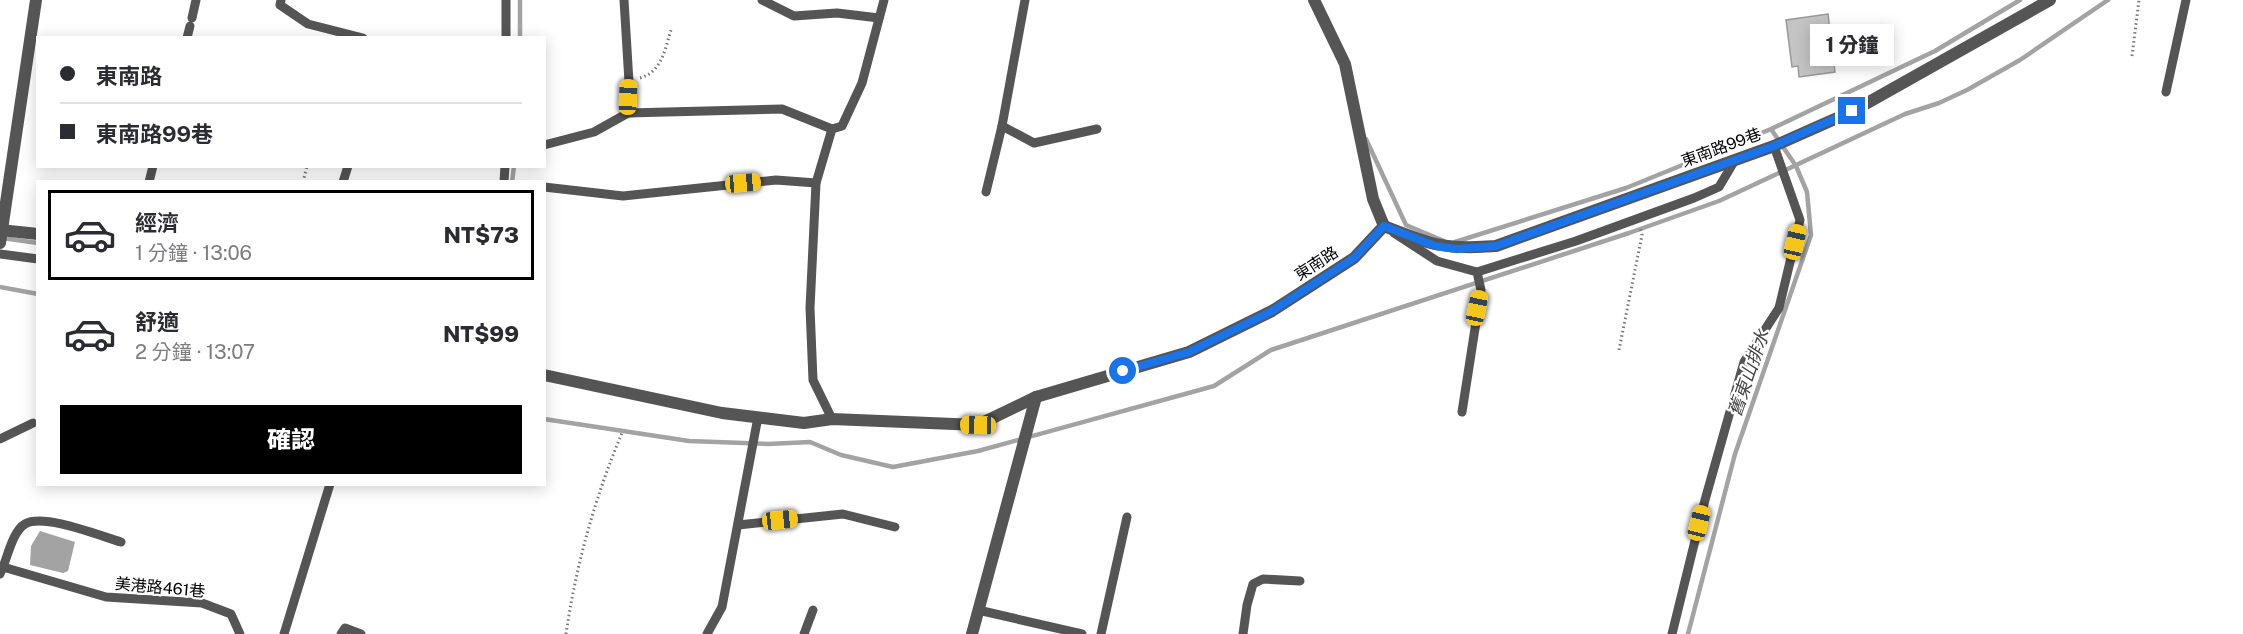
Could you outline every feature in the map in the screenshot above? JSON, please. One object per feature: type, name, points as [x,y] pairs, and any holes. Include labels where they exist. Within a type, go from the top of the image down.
[{"type":"street","points":[[36,0],[1,234],[36,234]]},
{"type":"street","points":[[1314,0],[1345,64],[1372,199],[1384,226]]},
{"type":"street","name":"東南路99巷","points":[[1384,226],[1435,246],[1457,249],[1496,246],[1774,146],[1852,111],[2050,0]]},
{"type":"street","name":"東南路","points":[[546,375],[722,413],[804,423],[832,419],[978,425],[1036,397],[1199,347],[1272,311],[1354,258],[1384,226]]},
{"type":"street","points":[[972,634],[1036,397]]},
{"type":"lane","points":[[188,36],[196,0]]},
{"type":"lane","points":[[281,0],[280,5],[308,24],[355,36]]},
{"type":"lane","points":[[506,0],[506,36]]},
{"type":"lane","points":[[624,0],[629,82],[628,113]]},
{"type":"lane","points":[[762,0],[794,16],[837,13],[879,18]]},
{"type":"lane","points":[[546,144],[594,132],[628,113],[782,109],[832,129],[842,126],[862,82],[884,0]]},
{"type":"lane","points":[[986,192],[1002,126],[1025,0]]},
{"type":"lane","points":[[2166,92],[2186,0]]},
{"type":"lane","points":[[1002,126],[1034,143],[1097,129]]},
{"type":"lane","points":[[832,129],[816,183],[810,308],[813,380],[832,419]]},
{"type":"lane","points":[[1672,634],[1705,500],[1744,362],[1779,308],[1800,219],[1774,146]]},
{"type":"lane","points":[[1384,226],[1437,261],[1477,272],[1638,219],[1719,186],[1735,160]]},
{"type":"lane","points":[[546,187],[623,196],[776,180],[816,183]]},
{"type":"lane","points":[[0,254],[36,259]]},
{"type":"lane","points":[[1462,412],[1481,290],[1477,272]]},
{"type":"lane","points":[[708,634],[722,607],[758,417]]},
{"type":"lane","points":[[0,439],[33,423]]},
{"type":"lane","points":[[284,634],[329,486]]},
{"type":"lane","points":[[738,525],[843,514],[895,527]]},
{"type":"lane","points":[[1101,634],[1127,517]]},
{"type":"lane","points":[[2,570],[17,533],[25,524],[46,521],[122,542]]},
{"type":"lane","name":"美港路461巷","points":[[2,570],[106,597],[202,603],[231,614],[240,634]]},
{"type":"lane","points":[[1243,634],[1247,605],[1254,584],[1263,579],[1300,581]]},
{"type":"lane","points":[[804,634],[813,610]]},
{"type":"lane","points":[[978,610],[1082,634]]},
{"type":"lane","points":[[341,634],[345,628],[362,634]]},
{"type":"path","points":[[2132,56],[2139,0]]},
{"type":"path","points":[[629,82],[648,76],[660,64],[671,30]]},
{"type":"path","points":[[1619,350],[1642,235],[1638,219]]},
{"type":"path","points":[[566,634],[572,592],[603,479],[622,433]]},
{"type":"shaded area","points":[[40,531],[75,542],[68,571],[63,573],[30,565],[31,546]]},
{"type":"building","points":[[1828,14],[1835,72],[1799,77],[1798,66],[1792,67],[1786,20]]},
{"type":"waterway","points":[[520,0],[520,36]]},
{"type":"waterway","points":[[1455,242],[1626,188],[1771,129],[1935,51],[2020,0]]},
{"type":"waterway","points":[[546,419],[689,441],[768,444],[810,442],[841,455],[893,467],[978,451],[1214,386],[1271,350],[1629,233],[1719,201],[1905,114],[1939,103],[1967,90],[2020,60],[2108,0]]},
{"type":"waterway","name":"舊東山排水","points":[[1688,634],[1735,454],[1811,235],[1807,192],[1796,166],[1771,129]]},
{"type":"waterway","points":[[1366,139],[1406,225],[1444,241]]},
{"type":"waterway","points":[[512,180],[514,168]]},
{"type":"waterway","points":[[2,238],[36,243]]},
{"type":"waterway","points":[[0,287],[36,294]]},
{"type":"route","points":[[1123,371],[1189,352],[1272,311],[1354,258],[1384,226],[1435,246],[1457,249],[1496,246],[1774,146],[1852,111]]}]
